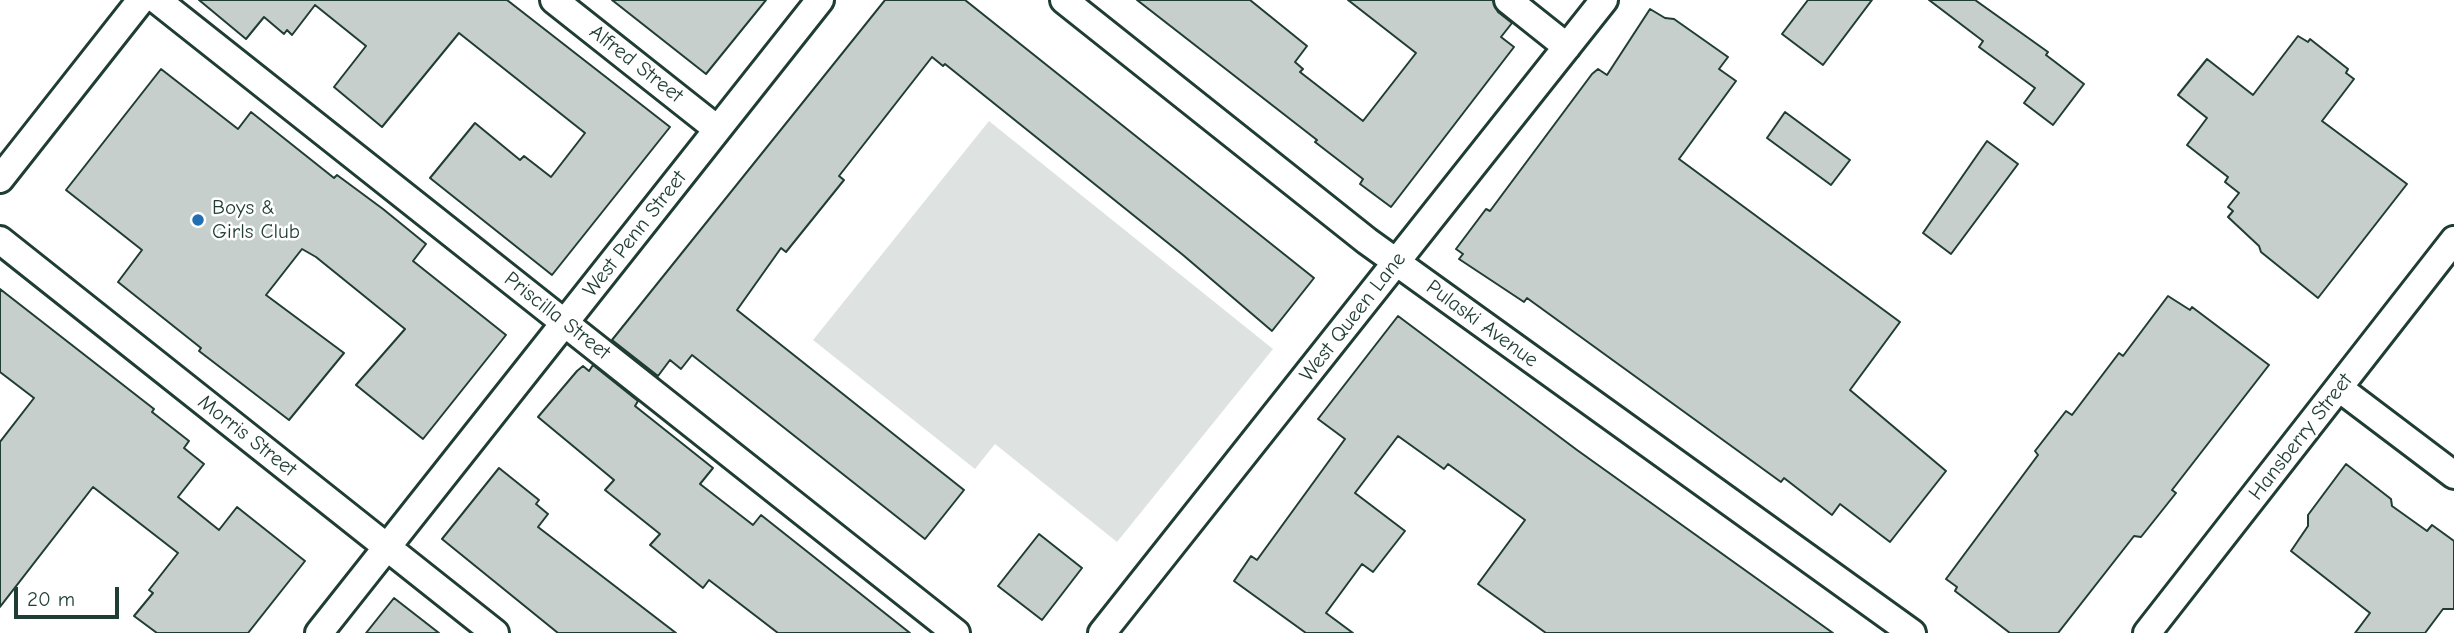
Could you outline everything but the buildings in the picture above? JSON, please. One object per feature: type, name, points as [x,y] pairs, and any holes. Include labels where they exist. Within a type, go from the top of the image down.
[{"type":"street","points":[[0,180],[141,0]]},
{"type":"street","name":"Priscilla Street","points":[[157,0],[956,633]]},
{"type":"street","name":"Alfred Street","points":[[554,0],[718,129]]},
{"type":"street","name":"West Penn Street","points":[[318,633],[820,0]]},
{"type":"street","name":"Pulaski Avenue","points":[[1063,0],[1397,263],[1912,633]]},
{"type":"street","points":[[1508,0],[1567,47]]},
{"type":"street","name":"West Queen Lane","points":[[1102,633],[1604,0]]},
{"type":"street","name":"Morris Street","points":[[0,240],[495,633]]},
{"type":"street","name":"Hansberry Street","points":[[2147,633],[2454,240]]},
{"type":"street","points":[[2339,388],[2454,475]]},
{"type":"shaded area","points":[[989,121],[1273,349],[1117,542],[995,444],[975,469],[813,340]]},
{"type":"place","name":"Boys & Girls Club","points":[[198,220]]}]
